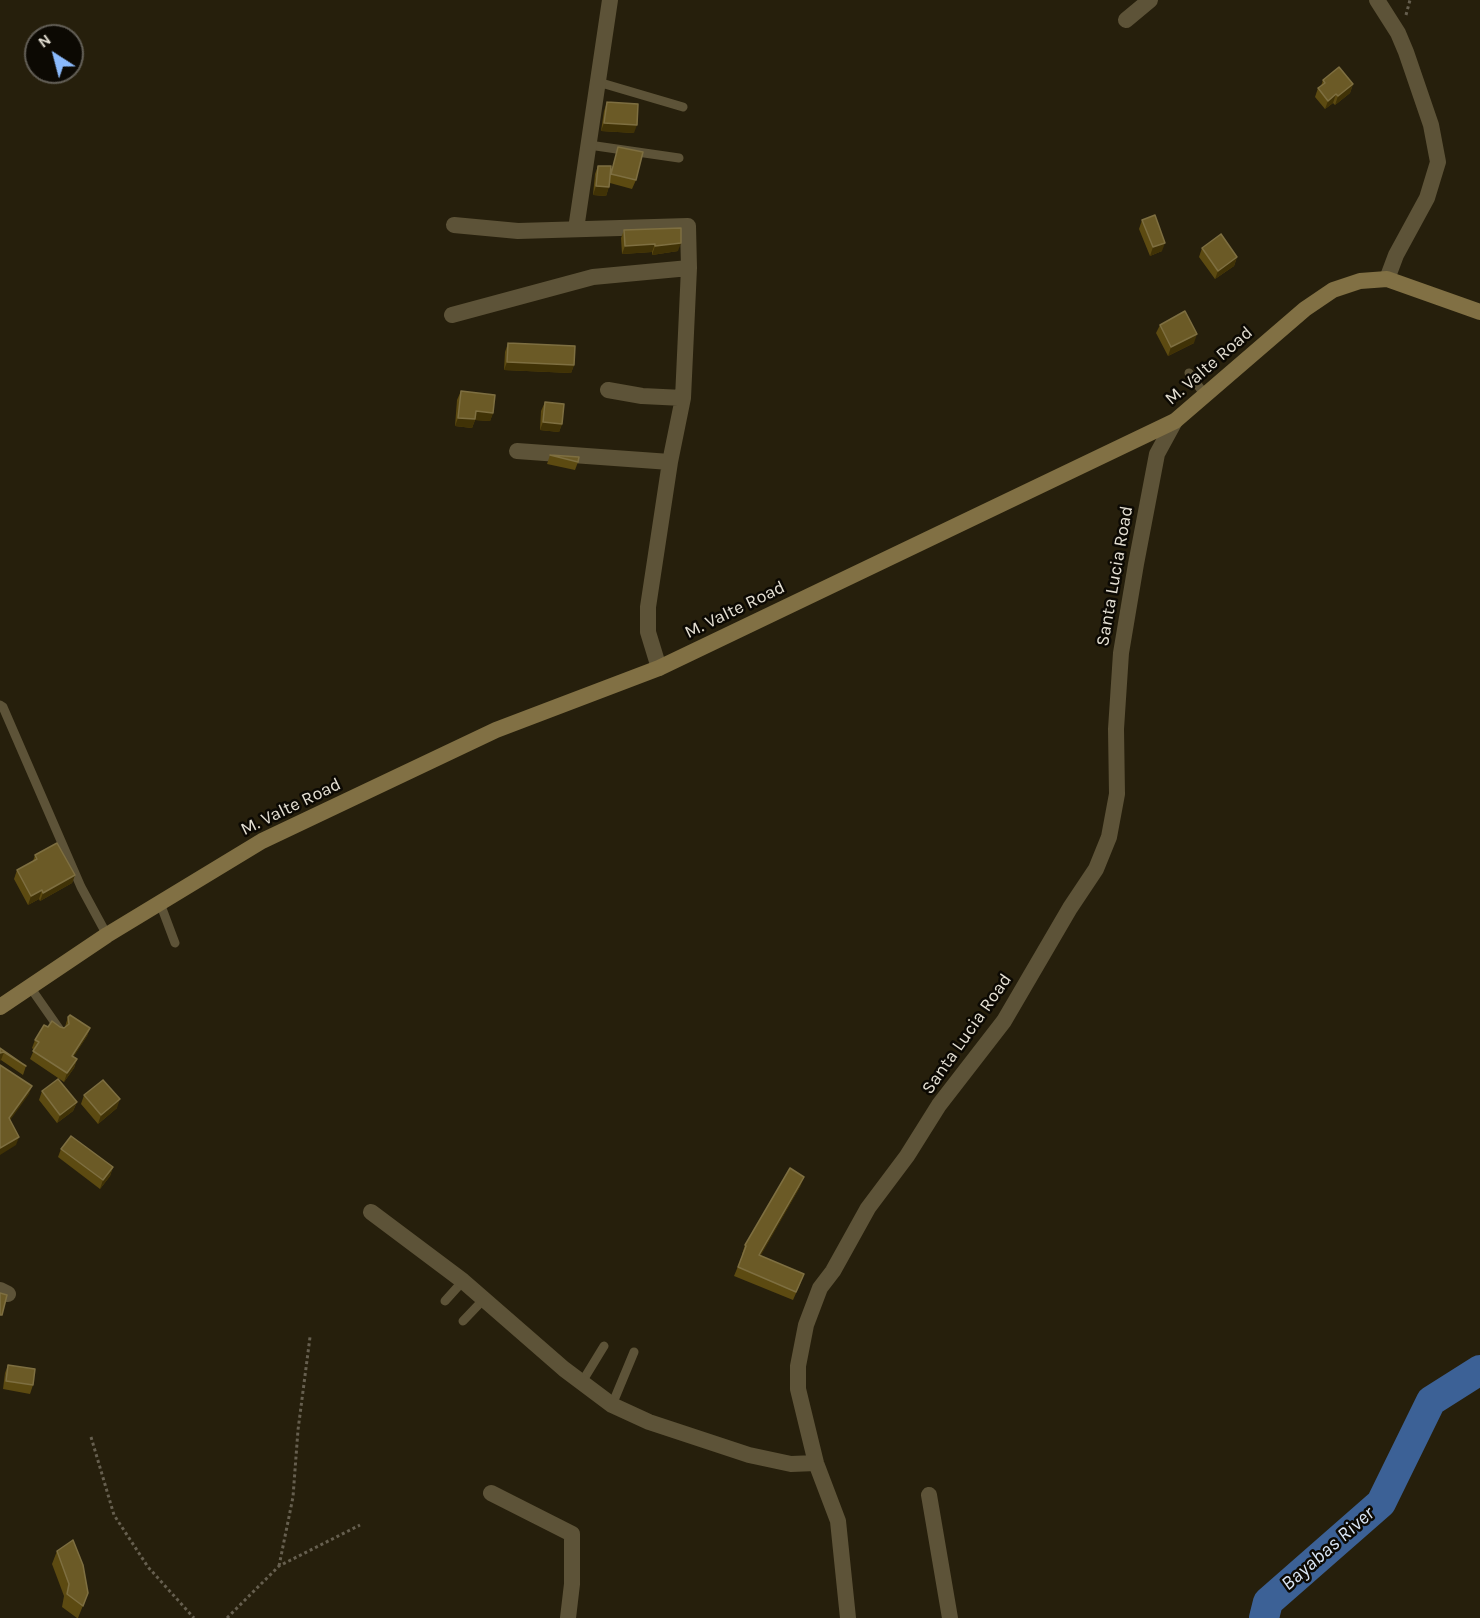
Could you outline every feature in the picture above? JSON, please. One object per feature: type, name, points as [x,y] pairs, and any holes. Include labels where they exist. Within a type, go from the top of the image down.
[{"type":"main road","name":"M. Valte Road","points":[[0,1007],[107,935],[262,841],[496,730],[659,668],[1175,421],[1305,309],[1333,290],[1360,281],[1387,279],[1480,312]]},
{"type":"street","points":[[576,229],[610,0]]},
{"type":"street","points":[[1126,20],[1150,0]]},
{"type":"street","points":[[1377,0],[1398,33],[1406,52],[1431,125],[1438,162],[1427,198],[1396,255],[1387,279]]},
{"type":"street","points":[[454,225],[518,231],[688,226],[689,268],[683,398],[670,462],[648,607],[648,632],[659,668]]},
{"type":"street","points":[[452,315],[593,277],[689,268]]},
{"type":"street","points":[[608,390],[652,397],[683,398]]},
{"type":"street","name":"Santa Lucia Road","points":[[848,1618],[838,1521],[816,1463],[798,1389],[798,1365],[806,1325],[820,1288],[833,1271],[868,1208],[907,1156],[939,1105],[1004,1021],[1070,908],[1096,869],[1109,837],[1117,794],[1116,729],[1121,653],[1157,454],[1175,421]]},
{"type":"street","points":[[517,451],[670,462]]},
{"type":"street","points":[[371,1212],[463,1281],[612,1405],[649,1422],[749,1455],[790,1464],[816,1463]]},
{"type":"street","points":[[491,1493],[572,1534],[573,1584],[568,1618]]},
{"type":"street","points":[[929,1495],[950,1618]]},
{"type":"lane","points":[[598,82],[684,107]]},
{"type":"lane","points":[[589,146],[679,158]]},
{"type":"lane","points":[[1189,373],[1205,395]]},
{"type":"lane","points":[[0,705],[3,707],[81,887],[107,935]]},
{"type":"lane","points":[[160,903],[175,943]]},
{"type":"lane","points":[[30,987],[60,1030]]},
{"type":"lane","points":[[445,1301],[463,1281]]},
{"type":"lane","points":[[463,1321],[484,1299]]},
{"type":"lane","points":[[582,1382],[604,1346]]},
{"type":"lane","points":[[612,1405],[634,1352]]},
{"type":"path","points":[[279,1566],[293,1497],[298,1430],[310,1337]]},
{"type":"path","points":[[91,1437],[114,1515],[148,1567],[194,1618]]},
{"type":"path","points":[[227,1618],[279,1566],[360,1525]]},
{"type":"building","points":[[1339,67],[1353,84],[1328,101],[1318,88],[1325,83],[1323,80]]},
{"type":"building","points":[[607,102],[638,104],[637,125],[604,123]]},
{"type":"building","points":[[618,147],[643,152],[636,180],[611,174]]},
{"type":"building","points":[[598,166],[611,166],[609,187],[596,186]]},
{"type":"building","points":[[1155,215],[1165,243],[1153,247],[1142,220]]},
{"type":"building","points":[[681,228],[681,243],[625,246],[624,230]]},
{"type":"building","points":[[1221,234],[1237,257],[1218,271],[1202,248]]},
{"type":"building","points":[[1185,311],[1197,334],[1171,347],[1160,325]]},
{"type":"building","points":[[508,343],[575,346],[574,365],[507,362]]},
{"type":"building","points":[[461,391],[495,395],[493,413],[476,411],[475,419],[458,418]]},
{"type":"building","points":[[545,402],[564,404],[562,424],[543,422]]},
{"type":"building","points":[[550,455],[579,457],[578,462]]},
{"type":"building","points":[[57,843],[75,875],[43,893],[42,890],[31,896],[17,870],[37,859],[35,855]]},
{"type":"building","points":[[70,1015],[90,1028],[72,1056],[77,1059],[67,1073],[33,1051],[39,1042],[35,1040],[44,1025],[48,1027],[52,1021],[64,1028],[69,1024]]},
{"type":"building","points":[[0,1048],[26,1066],[4,1052],[0,1053]]},
{"type":"building","points":[[0,1065],[32,1086],[9,1118],[19,1137],[0,1148]]},
{"type":"building","points":[[58,1079],[77,1102],[60,1115],[42,1091]]},
{"type":"building","points":[[103,1080],[120,1099],[101,1115],[84,1095]]},
{"type":"building","points":[[71,1136],[113,1167],[103,1180],[61,1149]]},
{"type":"building","points":[[790,1168],[804,1177],[759,1255],[804,1274],[796,1292],[738,1267],[745,1245]]},
{"type":"building","points":[[0,1293],[7,1295],[2,1315],[0,1315]]},
{"type":"building","points":[[8,1365],[35,1369],[33,1385],[6,1381]]},
{"type":"building","points":[[73,1540],[83,1565],[88,1593],[83,1606],[67,1594],[69,1584],[57,1551]]},
{"type":"waterway","name":"Bayabas River","points":[[1264,1618],[1268,1602],[1381,1503],[1431,1401],[1480,1370]]}]
